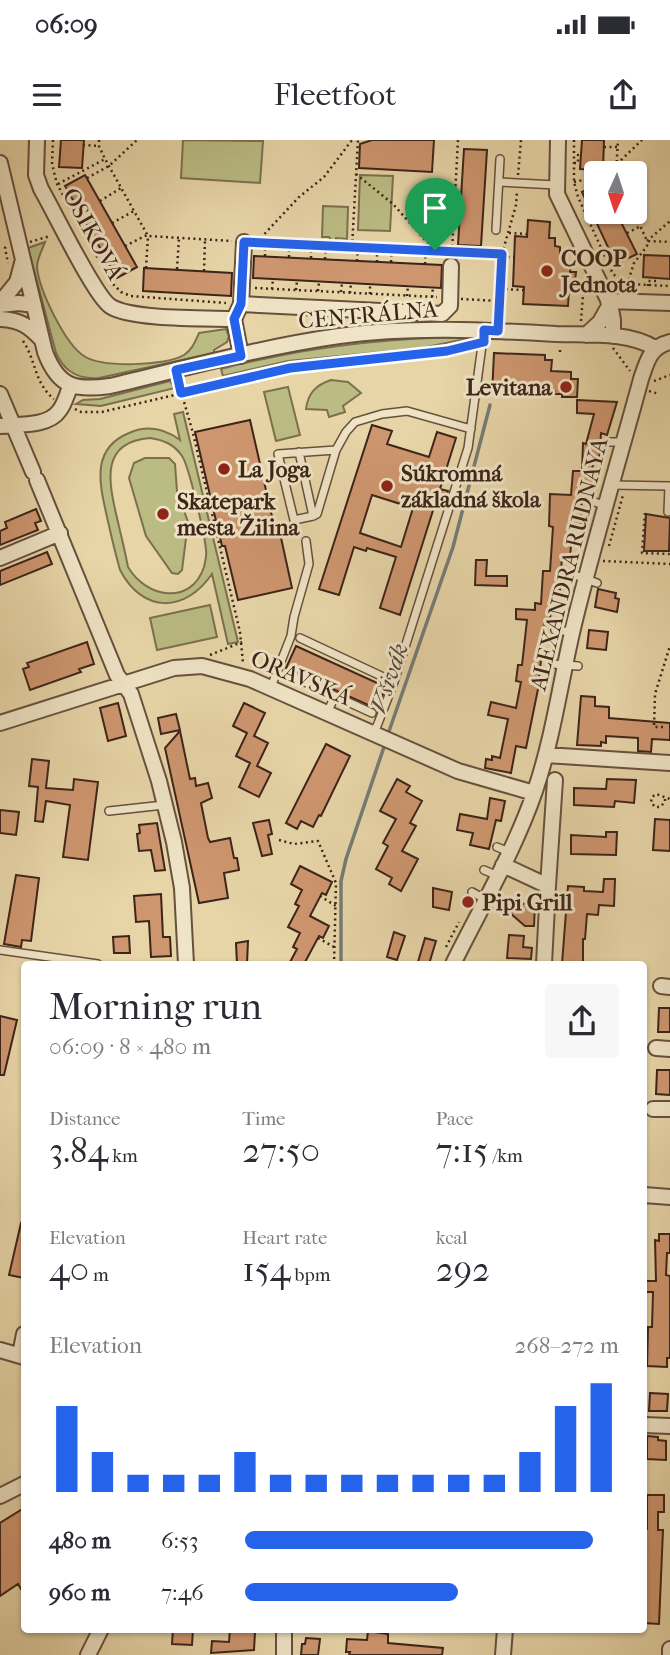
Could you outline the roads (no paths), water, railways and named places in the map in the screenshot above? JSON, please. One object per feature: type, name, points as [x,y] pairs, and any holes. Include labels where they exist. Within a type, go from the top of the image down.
[{"type":"street","name":"OSIKOVÁ","points":[[37,140],[36,175],[41,189],[98,291],[111,307],[134,314],[234,319]]},
{"type":"street","points":[[558,140],[557,194],[613,302],[612,342]]},
{"type":"street","points":[[0,163],[42,340],[50,365],[60,378],[71,385],[63,404],[52,418],[41,422],[7,425]]},
{"type":"street","points":[[241,356],[234,319],[241,304],[244,242]]},
{"type":"street","points":[[0,311],[17,282],[23,258]]},
{"type":"street","points":[[241,304],[442,314],[450,306],[452,266]]},
{"type":"street","points":[[613,302],[670,303]]},
{"type":"street","points":[[583,331],[600,322],[613,302]]},
{"type":"street","points":[[0,311],[21,314],[34,305]]},
{"type":"street","points":[[0,311],[31,328],[42,340]]},
{"type":"street","name":"CENTRÁLNA","points":[[71,385],[87,389],[339,336],[428,329],[489,334],[583,331],[612,342],[638,340],[655,348]]},
{"type":"street","points":[[655,348],[670,342]]},
{"type":"street","name":"ALEXANDRA RUDNAYA","points":[[454,961],[485,900],[498,862],[534,793],[552,724],[565,691],[565,665],[577,627],[599,503],[613,478],[616,442],[623,419],[647,386],[650,354],[655,348]]},
{"type":"street","points":[[0,394],[7,425],[35,476],[117,675],[131,694],[174,842],[182,888],[186,961]]},
{"type":"street","points":[[0,558],[60,533]]},
{"type":"street","name":"ORAVSKÁ","points":[[0,723],[124,682],[174,668],[202,666],[271,687],[458,771],[534,793]]},
{"type":"street","points":[[546,755],[619,756],[670,763]]},
{"type":"street","points":[[544,961],[555,780]]},
{"type":"street","points":[[498,862],[548,886]]},
{"type":"street","points":[[653,1109],[670,1110]]},
{"type":"street","points":[[647,1195],[670,1197]]},
{"type":"street","points":[[0,1350],[21,1356]]},
{"type":"street","points":[[647,1425],[670,1426]]},
{"type":"street","points":[[0,1496],[21,1486]]},
{"type":"street","points":[[88,1655],[99,1633]]},
{"type":"street","points":[[284,1633],[284,1655]]},
{"type":"street","points":[[503,1655],[505,1633]]},
{"type":"street","points":[[670,1649],[670,1655]]},
{"type":"lane","points":[[496,230],[500,159]]},
{"type":"lane","points":[[499,182],[556,185]]},
{"type":"lane","points":[[376,735],[461,472],[489,334]]},
{"type":"lane","points":[[336,450],[278,454],[293,520],[317,514],[336,450],[345,432],[355,422],[382,414],[407,411],[471,429]]},
{"type":"lane","points":[[299,452],[313,516]]},
{"type":"lane","points":[[613,478],[669,486],[668,512]]},
{"type":"lane","points":[[271,687],[291,636],[309,565],[306,541]]},
{"type":"lane","points":[[555,630],[577,627]]},
{"type":"lane","points":[[300,638],[394,682]]},
{"type":"lane","points":[[296,678],[372,713]]},
{"type":"lane","points":[[327,713],[335,696]]},
{"type":"lane","points":[[109,811],[165,804]]},
{"type":"lane","points":[[472,892],[505,910]]},
{"type":"lane","points":[[0,950],[77,961]]},
{"type":"waterway","name":"Všivák","points":[[387,737],[453,547],[490,405]]},
{"type":"waterway","name":"Všivák","points":[[341,961],[341,881],[385,744]]},
{"type":"place","name":"COOP Jednota","points":[[547,271]]},
{"type":"place","name":"Levitana","points":[[566,387]]},
{"type":"place","name":"La Joga","points":[[224,469]]},
{"type":"place","name":"Súkromná základná škola","points":[[387,486]]},
{"type":"place","name":"Skatepark mesta Žilina","points":[[163,514]]},
{"type":"place","name":"Pipi Grill","points":[[468,902]]}]
